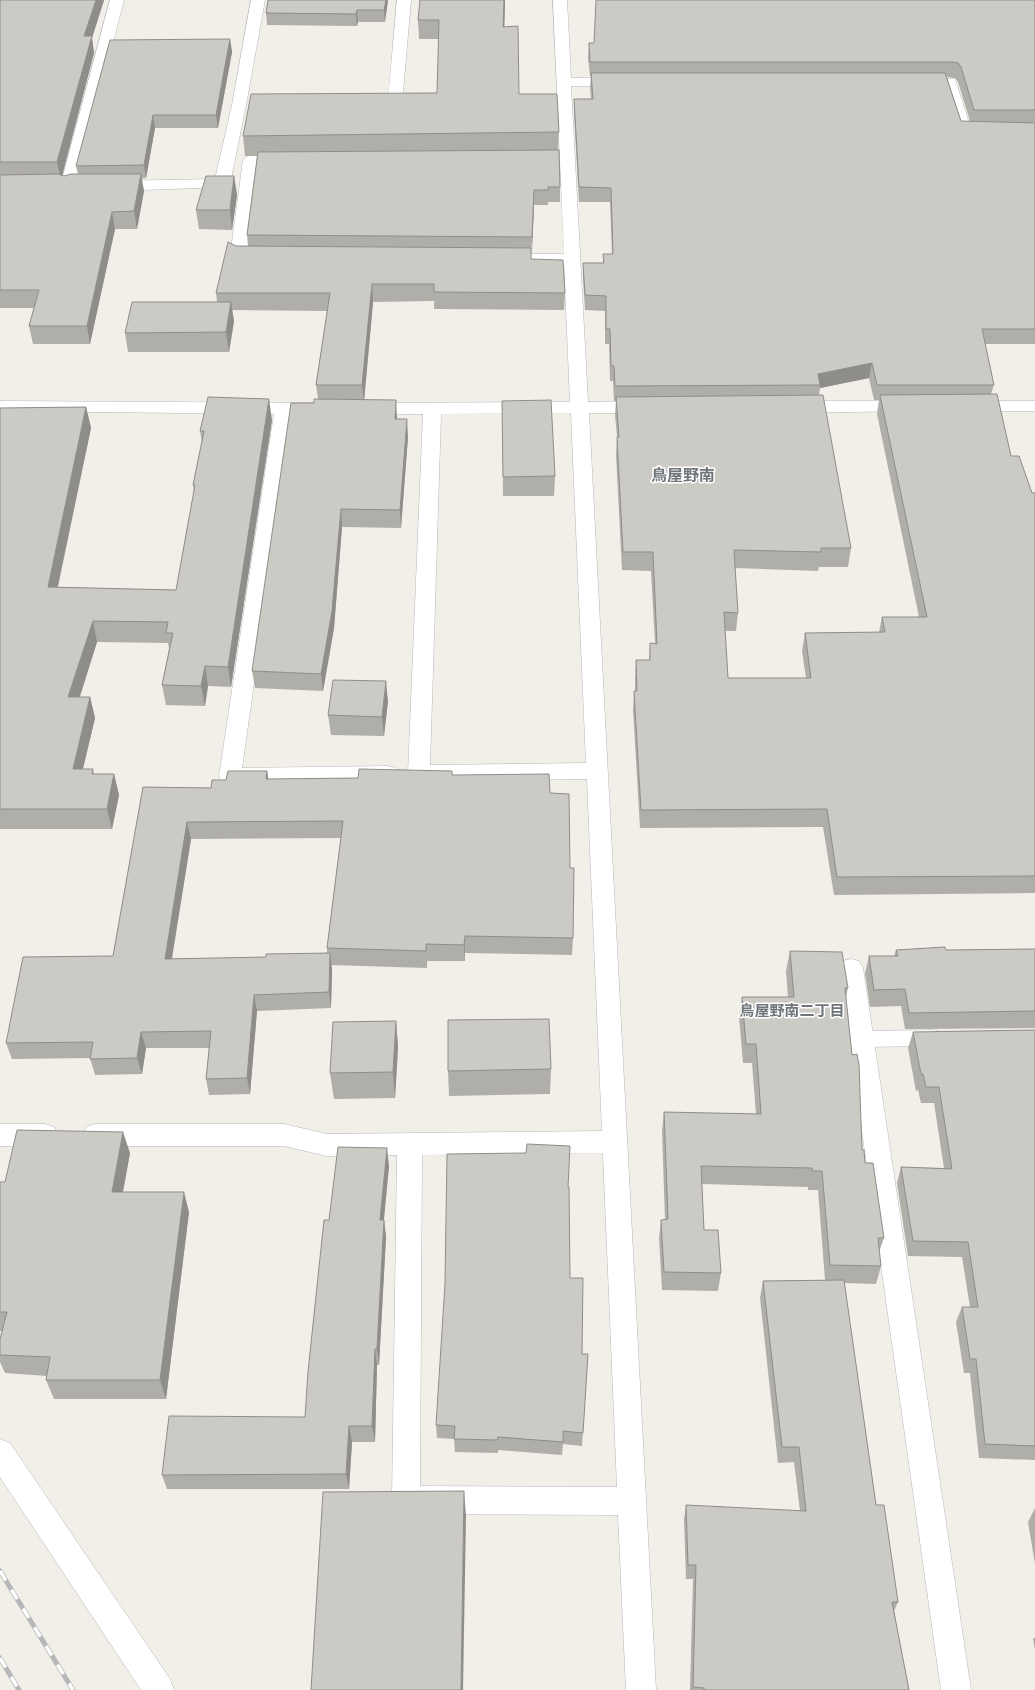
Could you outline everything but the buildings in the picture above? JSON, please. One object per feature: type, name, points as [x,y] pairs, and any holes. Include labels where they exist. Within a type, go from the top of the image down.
[{"type":"street","points":[[116,0],[76,186],[222,184],[239,105],[258,0]]},
{"type":"street","points":[[364,104],[395,104],[404,0]]},
{"type":"street","points":[[560,0],[578,408],[641,1690]]},
{"type":"street","points":[[564,82],[635,82]]},
{"type":"street","points":[[903,82],[950,82],[964,131],[1035,131]]},
{"type":"street","points":[[239,105],[254,105]]},
{"type":"street","points":[[551,158],[567,158]]},
{"type":"street","points":[[269,258],[238,257],[251,160],[298,160]]},
{"type":"street","points":[[484,259],[572,259]]},
{"type":"street","points":[[0,406],[284,410],[665,407]]},
{"type":"street","points":[[775,407],[925,406]]},
{"type":"street","points":[[956,406],[1035,406]]},
{"type":"street","points":[[419,773],[432,409]]},
{"type":"street","points":[[284,410],[230,776],[596,771]]},
{"type":"street","points":[[851,968],[956,1690]]},
{"type":"street","points":[[0,1135],[284,1135],[327,1145],[614,1142]]},
{"type":"street","points":[[410,1144],[406,1500],[632,1501]]},
{"type":"street","points":[[0,1453],[158,1690]]},
{"type":"lane","points":[[861,1039],[948,1038]]},
{"type":"railway","points":[[0,1571],[73,1690]]},
{"type":"railway","points":[[0,1658],[19,1690]]},
{"type":"district","name":"鳥屋野南","points":[[683,475]]},
{"type":"district","name":"鳥屋野南二丁目","points":[[792,1011]]}]
